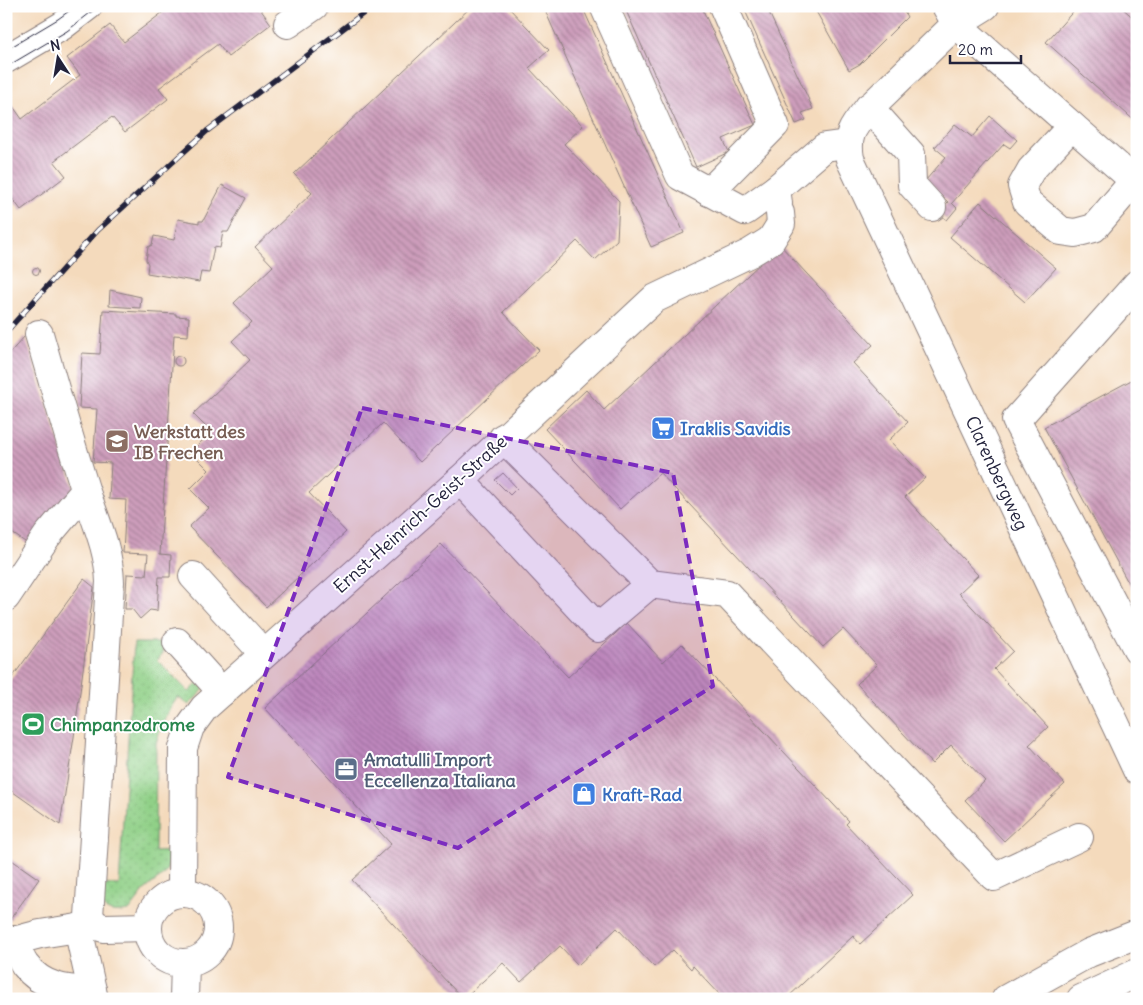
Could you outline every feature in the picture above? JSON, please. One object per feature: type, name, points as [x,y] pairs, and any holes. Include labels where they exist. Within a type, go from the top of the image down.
[{"type":"street","points":[[6,59],[62,26],[88,6]]},
{"type":"street","points":[[288,24],[314,6]]},
{"type":"street","points":[[604,6],[680,176],[745,211],[778,201],[825,147],[847,144],[854,126],[951,15],[986,6]]},
{"type":"street","points":[[709,192],[775,125],[723,6]]},
{"type":"street","points":[[951,15],[1135,182],[1094,228],[1076,234],[1062,231],[1027,202],[1022,186],[1031,170],[1072,126]]},
{"type":"street","points":[[870,107],[911,154],[912,185],[932,207]]},
{"type":"street","name":"Clarenbergweg","points":[[847,144],[850,159],[1137,770]]},
{"type":"street","name":"Ernst-Heinrich-Geist-Straße","points":[[182,892],[184,748],[190,727],[196,717],[460,480],[654,299],[750,253],[771,240],[782,224],[778,201]]},
{"type":"street","points":[[1137,284],[1016,420],[1137,649]]},
{"type":"street","points":[[39,334],[107,555],[110,582],[89,917],[85,925],[93,994],[56,988],[39,979],[25,964],[10,941],[85,925],[104,928],[148,927]]},
{"type":"street","points":[[503,438],[650,584],[727,594],[994,877],[1079,838]]},
{"type":"street","points":[[460,480],[598,628],[650,584]]},
{"type":"street","points":[[6,597],[47,536],[86,491]]},
{"type":"street","points":[[193,576],[264,654]]},
{"type":"street","points":[[177,642],[222,692]]},
{"type":"street","points":[[182,892],[196,894],[207,901],[215,912],[218,925],[217,936],[213,946],[200,958],[184,963],[173,962],[154,948],[149,938],[148,927],[150,916],[162,899],[182,892]]},
{"type":"street","points":[[1006,999],[1089,953],[1137,934]]},
{"type":"street","points":[[184,963],[184,999]]},
{"type":"street","points":[[1081,999],[1137,973]]},
{"type":"highlighted area","points":[[362,408],[673,473],[713,686],[458,848],[228,777]]},
{"type":"green space","points":[[134,643],[164,643],[163,653],[157,660],[189,692],[198,683],[204,689],[189,705],[178,697],[165,719],[156,743],[155,852],[170,851],[168,866],[164,874],[146,889],[129,911],[115,912],[108,911],[102,906],[100,884],[119,885]]},
{"type":"building","points":[[171,6],[258,6],[271,24],[228,57],[218,44],[159,88],[168,99],[125,132],[112,117],[54,161],[66,176],[21,210],[6,190],[6,105],[10,102],[22,119],[80,75],[67,58],[110,25],[124,42]]},
{"type":"building","points":[[472,6],[507,6],[549,50],[529,68],[583,126],[564,144],[619,201],[617,240],[595,260],[577,241],[503,312],[539,350],[420,462],[383,423],[309,493],[346,532],[266,607],[189,527],[209,508],[190,489],[209,470],[191,452],[211,432],[193,414],[250,360],[232,341],[252,322],[234,303],[273,266],[255,247],[312,193],[294,174]]},
{"type":"building","points":[[543,6],[582,6],[684,233],[651,247]]},
{"type":"building","points":[[624,6],[701,6],[755,125],[723,139],[729,152],[696,167]]},
{"type":"building","points":[[743,6],[766,6],[813,109],[802,113],[806,120],[796,124]]},
{"type":"building","points":[[813,6],[901,6],[907,17],[860,64],[849,70]]},
{"type":"building","points":[[1078,6],[1120,6],[1137,21],[1137,123],[1046,42]]},
{"type":"building","points":[[990,116],[1017,140],[1010,148],[1004,144],[972,180],[952,203],[957,208],[947,220],[938,213],[948,202],[925,181],[946,157],[934,147],[955,124],[972,137]]},
{"type":"building","points":[[222,185],[246,198],[228,232],[223,232],[220,248],[214,247],[209,273],[201,272],[199,282],[147,273],[148,247],[152,245],[154,236],[174,240],[178,219],[199,223],[199,221],[203,221]]},
{"type":"building","points":[[980,202],[1056,268],[1025,302],[950,237]]},
{"type":"building","points":[[780,245],[873,345],[853,363],[908,422],[889,440],[925,478],[905,497],[978,575],[959,593],[1013,651],[994,669],[1048,727],[1029,745],[1065,784],[1004,841],[965,800],[985,781],[951,745],[932,764],[857,684],[877,665],[843,629],[823,647],[660,473],[620,509],[545,429],[586,390],[604,410]]},
{"type":"building","points":[[36,268],[39,271],[36,274],[33,271]]},
{"type":"building","points":[[110,290],[141,297],[140,308],[109,306]]},
{"type":"building","points":[[103,310],[176,314],[176,316],[189,317],[188,336],[174,335],[160,554],[171,555],[170,577],[159,577],[157,611],[150,610],[140,619],[132,609],[125,609],[127,574],[146,575],[148,554],[123,553],[126,500],[109,499],[111,463],[93,462],[97,409],[79,408],[82,353],[100,354]]},
{"type":"building","points":[[25,336],[77,497],[31,546],[6,529],[6,357]]},
{"type":"building","points":[[179,356],[184,361],[179,366],[174,361]]},
{"type":"building","points":[[1137,377],[1137,599],[1044,427]]},
{"type":"building","points":[[503,473],[517,488],[510,495],[495,480]]},
{"type":"building","name":"Kraft-Rad","points":[[441,544],[568,677],[627,623],[663,662],[682,644],[849,821],[846,824],[913,895],[860,944],[853,936],[786,999],[724,999],[693,966],[691,969],[673,950],[654,967],[617,928],[578,965],[560,946],[521,982],[503,963],[463,999],[352,880],[391,844],[265,708]]},
{"type":"building","points":[[84,579],[94,587],[60,825],[6,787],[6,686]]},
{"type":"building","points":[[6,856],[39,879],[6,925]]},
{"type":"tram line","points":[[6,50],[76,6]]},
{"type":"tram line","points":[[6,67],[67,31],[99,6]]},
{"type":"railway","points":[[6,332],[98,230],[207,131],[373,6]]},
{"type":"place","name":"Iraklis Savidis","points":[[663,428]]},
{"type":"place","name":"Werkstatt des IB Frechen","points":[[117,441]]},
{"type":"place","name":"Chimpanzodrome","points":[[33,724]]},
{"type":"place","name":"Amatulli Import Eccellenza Italiana","points":[[346,769]]},
{"type":"place","name":"Kraft-Rad","points":[[584,794]]}]
